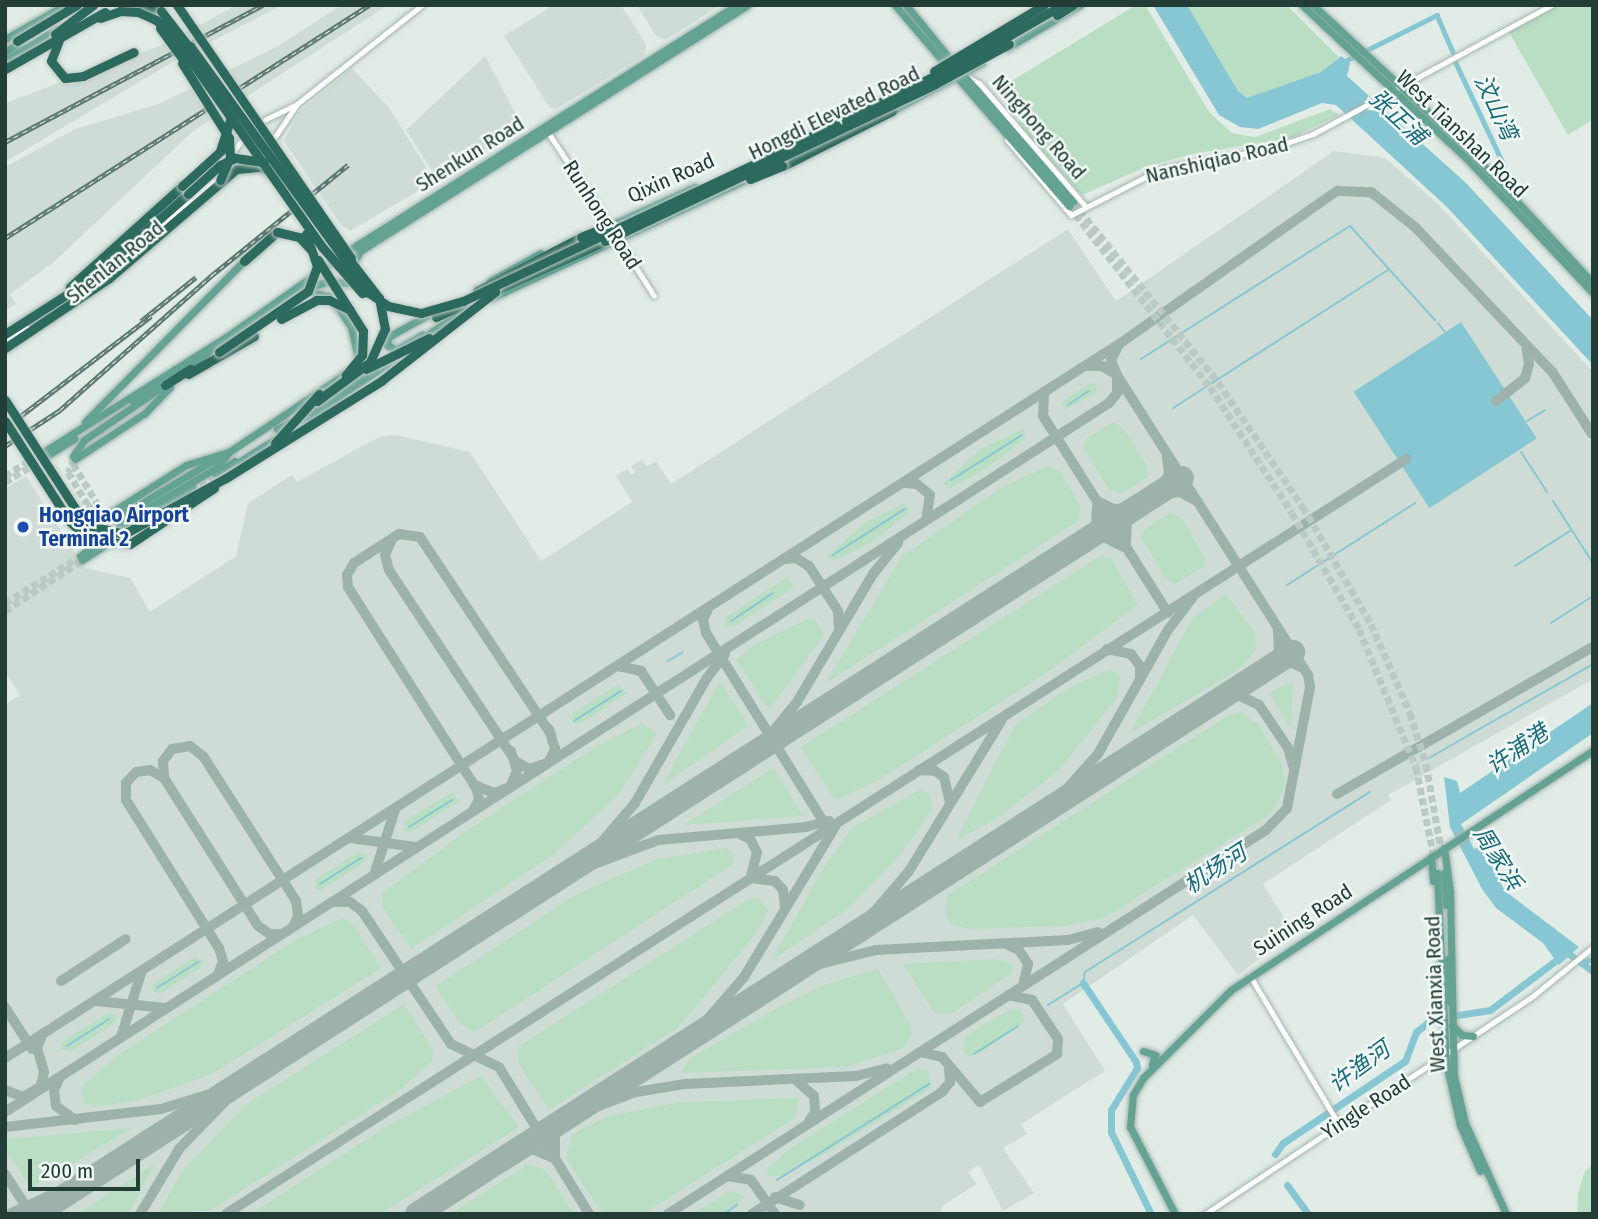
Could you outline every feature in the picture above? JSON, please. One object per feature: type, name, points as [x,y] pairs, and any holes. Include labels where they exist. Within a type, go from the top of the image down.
[{"type":"highway","points":[[17,41],[64,5]]},
{"type":"highway","points":[[17,41],[77,5]]},
{"type":"highway","points":[[5,65],[94,5]]},
{"type":"highway","points":[[5,65],[107,11],[133,5],[157,8],[190,46],[244,118],[369,293],[388,306],[421,313],[451,306],[646,213]]},
{"type":"highway","points":[[143,5],[316,254],[315,279],[308,291],[219,352],[168,382]]},
{"type":"highway","points":[[177,5],[355,265]]},
{"type":"highway","points":[[891,97],[1044,5]]},
{"type":"highway","name":"Hongdi Elevated Road","points":[[646,213],[891,97],[1062,5]]},
{"type":"highway","name":"Hongdi Elevated Road","points":[[495,292],[947,78],[1073,5]]},
{"type":"highway","points":[[100,18],[120,11],[138,12],[169,32],[350,281],[377,306],[408,318],[436,317],[495,292]]},
{"type":"highway","points":[[65,34],[54,45],[51,61],[65,78],[83,76],[134,52]]},
{"type":"highway","points":[[6,346],[109,278],[220,173],[231,150],[225,127],[169,41]]},
{"type":"highway","points":[[190,46],[231,116],[229,134],[220,151]]},
{"type":"highway","points":[[42,311],[199,171],[237,132],[240,117],[238,99],[225,73]]},
{"type":"highway","points":[[715,190],[783,166],[892,111]]},
{"type":"highway","points":[[244,118],[275,152],[379,298],[385,329],[380,348],[358,373]]},
{"type":"highway","points":[[185,190],[249,158],[273,170],[350,281]]},
{"type":"highway","points":[[5,334],[113,261],[220,173],[261,167],[294,189]]},
{"type":"highway","points":[[85,280],[185,190],[199,171]]},
{"type":"highway","points":[[475,291],[581,237],[646,213]]},
{"type":"highway","points":[[244,261],[277,232],[299,237],[307,245],[355,313],[365,343],[357,364],[346,375]]},
{"type":"highway","points":[[5,400],[86,525],[95,530],[128,533],[226,478],[396,371],[450,324],[495,292]]},
{"type":"highway","points":[[188,374],[316,300],[341,304],[355,313]]},
{"type":"highway","points":[[263,455],[312,399],[367,359],[376,345],[382,312]]},
{"type":"highway","points":[[317,401],[358,373],[450,324]]},
{"type":"highway","points":[[188,374],[198,365]]},
{"type":"highway","points":[[5,421],[70,522],[94,541],[123,545],[137,541],[226,478]]},
{"type":"main road","points":[[5,39],[64,5]]},
{"type":"main road","points":[[5,49],[70,5]]},
{"type":"main road","points":[[5,65],[26,48],[94,5]]},
{"type":"main road","name":"Shenkun Road","points":[[367,292],[352,269],[360,251],[736,5]]},
{"type":"main road","name":"Shenkun Road","points":[[48,451],[276,304],[357,246],[748,5]]},
{"type":"main road","name":"Ninghong Road","points":[[895,5],[951,64]]},
{"type":"main road","name":"Ninghong Road","points":[[906,5],[951,64],[1071,208]]},
{"type":"main road","points":[[951,64],[1038,5]]},
{"type":"main road","name":"Qixin Road","points":[[1055,5],[951,64],[734,170],[504,271],[475,291],[388,337],[387,345],[396,350],[619,240],[892,111],[961,76],[1080,5]]},
{"type":"main road","name":"West Tianshan Road","points":[[1303,5],[1472,153],[1593,283]]},
{"type":"main road","name":"West Tianshan Road","points":[[1313,5],[1353,49]]},
{"type":"main road","points":[[5,65],[100,18]]},
{"type":"main road","points":[[5,49],[17,41]]},
{"type":"main road","points":[[26,48],[43,44]]},
{"type":"main road","name":"Ninghong Road","points":[[961,76],[1071,208]]},
{"type":"main road","name":"West Tianshan Road","points":[[1398,89],[1593,293]]},
{"type":"main road","points":[[999,121],[1011,145]]},
{"type":"main road","points":[[48,451],[80,426],[175,335],[244,261]]},
{"type":"main road","points":[[276,304],[299,291],[343,282],[393,306],[442,308]]},
{"type":"main road","points":[[292,416],[277,429],[361,376],[367,359],[351,327],[331,297],[323,292],[299,291]]},
{"type":"main road","points":[[229,452],[186,465],[110,515],[127,512],[229,452],[354,366],[359,353],[351,327]]},
{"type":"main road","name":"Qixin Road","points":[[81,558],[384,370],[429,332]]},
{"type":"main road","name":"Shenkun Road","points":[[188,374],[145,412],[74,457],[84,440],[168,382],[226,337]]},
{"type":"main road","name":"Shenkun Road","points":[[48,451],[133,401],[159,377]]},
{"type":"main road","points":[[133,401],[168,382]]},
{"type":"main road","points":[[268,427],[317,401]]},
{"type":"main road","points":[[81,558],[129,519],[216,468],[229,452]]},
{"type":"main road","points":[[81,558],[174,497]]},
{"type":"main road","name":"Suining Road","points":[[1185,1036],[1251,977],[1593,752]]},
{"type":"main road","name":"West Xianxia Road","points":[[1447,997],[1452,961],[1449,847]]},
{"type":"main road","name":"West Xianxia Road","points":[[1431,859],[1447,997]]},
{"type":"main road","points":[[1441,873],[1446,1025],[1462,1034],[1473,1036]]},
{"type":"main road","name":"West Xianxia Road","points":[[1446,1025],[1441,1044],[1460,1125],[1503,1214]]},
{"type":"main road","name":"West Xianxia Road","points":[[1445,1054],[1446,1025]]},
{"type":"main road","points":[[1143,1078],[1185,1036]]},
{"type":"main road","points":[[1177,1214],[1137,1137],[1133,1116],[1140,1088],[1185,1036]]},
{"type":"main road","points":[[1143,1051],[1152,1052],[1155,1059],[1133,1095],[1130,1127],[1177,1214]]},
{"type":"street","points":[[220,173],[236,148],[267,117],[297,104],[422,5]]},
{"type":"street","name":"Nanshiqiao Road","points":[[1071,208],[1084,206],[1161,169],[1284,145],[1347,117],[1552,5]]},
{"type":"street","name":"Ninghong Road","points":[[961,76],[1011,145],[1071,208]]},
{"type":"street","name":"Ninghong Road","points":[[961,76],[979,83],[1084,206]]},
{"type":"street","points":[[220,173],[251,161],[270,149],[297,104]]},
{"type":"street","points":[[267,117],[281,121],[282,131]]},
{"type":"street","name":"Runhong Road","points":[[545,130],[654,296]]},
{"type":"street","points":[[236,148],[239,158],[251,161]]},
{"type":"street","points":[[734,170],[741,182]]},
{"type":"street","name":"Yingle Road","points":[[1205,1214],[1337,1122],[1473,1036],[1592,947]]},
{"type":"street","points":[[1251,977],[1337,1122]]},
{"type":"shaded area","points":[[237,5],[282,5],[171,63],[5,162],[5,103],[162,45]]},
{"type":"shaded area","points":[[342,5],[388,5],[192,132],[55,261],[10,294],[16,304],[5,311],[5,167],[75,129],[159,104],[276,47]]},
{"type":"shaded area","points":[[554,5],[621,5],[646,44],[645,55],[556,109],[550,108],[504,36]]},
{"type":"shaded area","points":[[637,5],[720,5],[665,40],[656,36]]},
{"type":"shaded area","points":[[485,56],[523,127],[437,179],[406,130]]},
{"type":"shaded area","points":[[352,68],[389,108],[435,181],[350,231],[341,225],[284,141],[299,112]]},
{"type":"shaded area","points":[[1334,151],[1385,158],[1438,204],[1593,372],[1593,679],[1388,795],[1391,800],[1263,884],[1293,932],[1238,975],[1193,915],[1063,1004],[1105,1071],[1021,1124],[1027,1134],[1003,1148],[1034,1193],[1003,1211],[979,1165],[968,1172],[977,1184],[942,1206],[941,1214],[5,1214],[5,705],[20,695],[5,672],[5,489],[26,476],[85,568],[130,578],[150,612],[236,556],[248,503],[292,475],[297,482],[381,436],[396,435],[470,452],[541,561],[632,502],[616,476],[627,469],[631,475],[635,472],[631,466],[642,459],[647,466],[656,461],[671,484],[1068,229],[1116,301]]},
{"type":"green space","points":[[1136,5],[1145,5],[1209,112],[1232,133],[1255,137],[1330,109],[1339,115],[1291,138],[1193,154],[1148,166],[1082,195],[1017,123],[1031,110],[1008,83]]},
{"type":"green space","points":[[1187,5],[1287,5],[1339,57],[1321,72],[1258,98],[1247,98],[1238,91]]},
{"type":"green space","points":[[1552,5],[1589,5],[1593,11],[1593,119],[1568,135],[1507,29]]},
{"type":"green space","points":[[1090,383],[1097,385],[1096,393],[1065,410],[1062,402]]},
{"type":"green space","points":[[1113,422],[1123,427],[1147,466],[1148,477],[1122,493],[1109,490],[1083,447],[1087,438]]},
{"type":"green space","points":[[1022,429],[1026,438],[988,468],[950,488],[943,483],[981,449]]},
{"type":"green space","points":[[1048,466],[1061,472],[1080,506],[1078,521],[825,684],[902,556],[1004,486]]},
{"type":"green space","points":[[906,503],[910,512],[872,542],[834,561],[827,557],[865,522]]},
{"type":"green space","points":[[1171,512],[1182,519],[1205,558],[1205,566],[1175,584],[1167,580],[1141,538],[1145,529]]},
{"type":"green space","points":[[1100,556],[1111,558],[1138,605],[1048,672],[880,779],[839,799],[832,796],[801,747]]},
{"type":"green space","points":[[787,577],[794,586],[790,590],[733,627],[725,626],[726,617]]},
{"type":"green space","points":[[1226,594],[1253,630],[1257,649],[1237,671],[1130,733],[1193,618]]},
{"type":"green space","points":[[807,619],[816,620],[824,635],[769,710],[736,660],[754,645]]},
{"type":"green space","points":[[1109,669],[1120,676],[1117,698],[1059,770],[999,817],[956,841],[1015,725],[1072,686]]},
{"type":"green space","points":[[720,681],[748,726],[662,786]]},
{"type":"green space","points":[[1293,681],[1291,729],[1269,693]]},
{"type":"green space","points":[[619,684],[627,693],[580,724],[572,723],[572,713]]},
{"type":"green space","points":[[1242,713],[1259,725],[1282,764],[1285,784],[1275,808],[1267,816],[1104,918],[1063,926],[968,929],[949,923],[945,913],[948,895],[1229,715]]},
{"type":"green space","points":[[642,723],[657,734],[619,794],[553,855],[411,949],[382,906],[382,893],[466,831],[594,748]]},
{"type":"green space","points":[[773,768],[803,816],[683,825]]},
{"type":"green space","points":[[921,789],[929,794],[933,809],[899,856],[848,909],[771,961],[827,862],[853,827]]},
{"type":"green space","points":[[452,792],[459,801],[412,832],[404,831],[405,821]]},
{"type":"green space","points":[[728,848],[734,856],[732,865],[475,1032],[459,1023],[436,986],[577,894],[657,859]]},
{"type":"green space","points":[[359,852],[368,855],[365,862],[320,891],[315,888],[316,879]]},
{"type":"green space","points":[[758,898],[768,910],[758,931],[680,1026],[549,1110],[518,1063],[519,1046],[747,900]]},
{"type":"green space","points":[[342,918],[352,923],[381,968],[212,1074],[139,1100],[95,1107],[84,1103],[81,1089],[86,1082],[121,1053],[297,939]]},
{"type":"green space","points":[[194,957],[205,961],[201,968],[161,993],[153,992],[153,984]]},
{"type":"green space","points":[[996,959],[1013,966],[1012,973],[953,1013],[943,1014],[934,1012],[903,964]]},
{"type":"green space","points":[[878,969],[910,1024],[912,1034],[904,1048],[846,1067],[680,1073],[689,1059],[779,1007],[823,985]]},
{"type":"green space","points":[[404,1004],[433,1050],[432,1062],[398,1091],[211,1210],[158,1214],[182,1171],[247,1104]]},
{"type":"green space","points":[[1022,1009],[1024,1022],[980,1053],[969,1057],[963,1051],[966,1036],[1009,1010]]},
{"type":"green space","points":[[110,1012],[117,1017],[113,1024],[70,1052],[60,1049],[61,1042]]},
{"type":"green space","points":[[918,1068],[928,1070],[931,1088],[826,1153],[783,1176],[768,1176],[767,1169],[788,1150]]},
{"type":"green space","points":[[481,1076],[519,1127],[380,1214],[250,1214],[389,1125]]},
{"type":"green space","points":[[799,1098],[795,1118],[643,1214],[603,1214],[566,1159],[572,1134],[609,1116],[680,1102]]},
{"type":"green space","points":[[132,1128],[31,1188],[5,1148],[7,1139]]},
{"type":"green space","points":[[156,1163],[128,1214],[77,1214]]},
{"type":"green space","points":[[529,1164],[546,1170],[574,1214],[450,1214]]},
{"type":"green space","points":[[1593,1165],[1593,1214],[1577,1214],[1578,1193],[1585,1171]]},
{"type":"green space","points":[[732,1190],[745,1197],[726,1214],[692,1214]]},
{"type":"water","points":[[1153,5],[1187,5],[1238,91],[1247,98],[1321,72],[1341,56],[1350,63],[1347,76],[1466,183],[1593,320],[1593,365],[1447,207],[1336,105],[1322,103],[1258,129],[1240,127],[1219,115]]},
{"type":"water","points":[[1461,322],[1537,439],[1429,508],[1354,392]]},
{"type":"water","points":[[1593,703],[1593,733],[1461,824],[1474,849],[1481,846],[1505,891],[1579,947],[1559,965],[1543,943],[1496,908],[1482,889],[1450,827],[1444,777],[1457,781],[1460,793]]},
{"type":"waterway","points":[[1343,62],[1437,15],[1453,52]]},
{"type":"waterway","name":"汶山湾","points":[[1456,63],[1504,165]]},
{"type":"waterway","points":[[1141,359],[1350,226],[1435,320]]},
{"type":"waterway","points":[[1173,408],[1388,270]]},
{"type":"waterway","points":[[1438,323],[1444,331]]},
{"type":"waterway","points":[[1068,405],[1089,391]]},
{"type":"waterway","points":[[1527,421],[1545,410]]},
{"type":"waterway","points":[[951,480],[1022,435]]},
{"type":"waterway","points":[[1521,452],[1547,492]]},
{"type":"waterway","points":[[1553,501],[1593,563]]},
{"type":"waterway","points":[[1287,585],[1415,503]]},
{"type":"waterway","points":[[833,555],[905,509]]},
{"type":"waterway","points":[[1515,566],[1570,531]]},
{"type":"waterway","points":[[731,621],[773,593]]},
{"type":"waterway","points":[[1551,623],[1593,596]]},
{"type":"waterway","points":[[668,661],[683,652]]},
{"type":"waterway","points":[[1429,758],[1593,664]]},
{"type":"waterway","points":[[574,721],[621,691]]},
{"type":"waterway","name":"机场河","points":[[1048,1005],[1083,983],[1085,972],[1370,792]]},
{"type":"waterway","points":[[409,827],[452,800]]},
{"type":"waterway","points":[[320,884],[361,858]]},
{"type":"waterway","name":"周家浜","points":[[1565,951],[1593,971]]},
{"type":"waterway","name":"许渔河","points":[[1275,1154],[1283,1143],[1405,1061],[1416,1032],[1432,1019],[1490,1010],[1563,955]]},
{"type":"waterway","points":[[1582,962],[1593,959]]},
{"type":"waterway","points":[[157,988],[198,962]]},
{"type":"waterway","name":"机场河","points":[[1083,983],[1136,1062],[1137,1068],[1111,1110],[1111,1132],[1151,1214]]},
{"type":"waterway","points":[[67,1046],[109,1019]]},
{"type":"waterway","points":[[974,1054],[1018,1026]]},
{"type":"waterway","points":[[777,1180],[929,1084]]},
{"type":"waterway","points":[[1287,1185],[1308,1214]]},
{"type":"waterway","points":[[724,1214],[737,1205]]},
{"type":"taxiway","points":[[5,1058],[1122,342],[1337,191],[1371,192],[1415,227],[1553,373],[1592,434]]},
{"type":"taxiway","points":[[1496,401],[1525,378],[1529,364],[1526,345]]},
{"type":"taxiway","points":[[668,1214],[1266,830],[1287,808],[1310,687],[1308,675],[1117,375],[1111,361],[1118,346]]},
{"type":"taxiway","points":[[5,1112],[1109,403],[1117,393],[1117,375],[1102,366],[1087,366]]},
{"type":"taxiway","points":[[1044,392],[1043,416],[1168,613]]},
{"type":"taxiway","points":[[1158,493],[1169,474],[1167,457]]},
{"type":"taxiway","points":[[226,1214],[1406,459]]},
{"type":"taxiway","points":[[904,483],[917,484],[930,495],[926,520]]},
{"type":"taxiway","points":[[1156,495],[1180,492],[1195,500]]},
{"type":"taxiway","points":[[1099,502],[1114,509],[1137,507]]},
{"type":"taxiway","points":[[1084,541],[1096,526],[1097,506]]},
{"type":"taxiway","points":[[1126,545],[1127,521],[1140,506]]},
{"type":"taxiway","points":[[473,811],[479,799],[476,788],[348,587],[347,575],[354,563],[399,534],[420,537],[551,734]]},
{"type":"taxiway","points":[[1082,543],[1104,537],[1124,547]]},
{"type":"taxiway","points":[[392,539],[385,555],[389,570],[513,757]]},
{"type":"taxiway","points":[[720,775],[770,735],[797,702],[873,574],[898,543]]},
{"type":"taxiway","points":[[784,559],[796,558],[809,566],[838,611],[839,629]]},
{"type":"taxiway","points":[[1026,823],[1061,795],[1098,754],[1168,630],[1193,597]]},
{"type":"taxiway","points":[[708,609],[703,620],[706,633],[826,826]]},
{"type":"taxiway","points":[[1268,668],[1279,651],[1278,631]]},
{"type":"taxiway","points":[[1337,794],[1593,647]]},
{"type":"taxiway","points":[[1107,649],[1131,654],[1140,666],[1140,679]]},
{"type":"taxiway","points":[[558,879],[600,844],[635,803],[707,678],[725,654]]},
{"type":"taxiway","points":[[1276,663],[1289,661],[1303,668]]},
{"type":"taxiway","points":[[618,666],[641,671],[670,715]]},
{"type":"taxiway","points":[[1220,699],[1240,696],[1259,705],[1288,748],[1294,769]]},
{"type":"taxiway","points":[[828,950],[875,911],[909,871],[1002,720]]},
{"type":"taxiway","points":[[514,760],[529,769],[548,763],[555,749],[549,729]]},
{"type":"taxiway","points":[[282,934],[270,934],[258,926],[164,778],[163,761],[172,749],[190,746],[203,756],[296,901],[298,916],[293,927]]},
{"type":"taxiway","points":[[474,785],[494,793],[510,787],[517,771],[511,751]]},
{"type":"taxiway","points":[[164,778],[150,770],[136,772],[126,783],[126,800],[219,948],[223,961],[218,975]]},
{"type":"taxiway","points":[[919,770],[935,771],[944,777],[950,802]]},
{"type":"taxiway","points":[[374,875],[395,810]]},
{"type":"taxiway","points":[[573,872],[658,840],[806,827],[829,821]]},
{"type":"taxiway","points":[[667,1053],[705,1022],[744,977],[835,827]]},
{"type":"taxiway","points":[[738,833],[750,839],[757,852],[751,876]]},
{"type":"taxiway","points":[[350,838],[416,847]]},
{"type":"taxiway","points":[[751,878],[775,881],[783,890],[785,906]]},
{"type":"taxiway","points":[[335,902],[350,902],[362,911],[451,1044],[499,1067],[589,1214]]},
{"type":"taxiway","points":[[764,991],[820,964],[876,950],[1068,940],[1098,932]]},
{"type":"taxiway","points":[[61,981],[126,939]]},
{"type":"taxiway","points":[[1006,944],[1019,950],[1028,964],[1023,985]]},
{"type":"taxiway","points":[[121,1037],[142,970]]},
{"type":"taxiway","points":[[920,1052],[942,1057],[980,1102],[1057,1054],[1058,1039],[1032,1000],[1009,995]]},
{"type":"taxiway","points":[[96,1001],[166,1008]]},
{"type":"taxiway","points":[[5,1007],[32,1049]]},
{"type":"taxiway","points":[[5,1090],[23,1097],[41,1086],[44,1072],[37,1048],[43,1033]]},
{"type":"taxiway","points":[[5,1127],[161,1109],[210,1094],[267,1066]]},
{"type":"taxiway","points":[[555,1155],[555,1134],[564,1119],[636,1092],[685,1084],[856,1076],[887,1068]]},
{"type":"taxiway","points":[[752,1214],[942,1092],[950,1082],[949,1068]]},
{"type":"taxiway","points":[[59,1079],[54,1090],[56,1106],[75,1120]]},
{"type":"taxiway","points":[[796,1080],[814,1096],[815,1112],[808,1123]]},
{"type":"taxiway","points":[[140,1214],[179,1149],[240,1086]]},
{"type":"taxiway","points":[[513,1152],[532,1149],[553,1158]]},
{"type":"taxiway","points":[[9,1214],[99,1173]]},
{"type":"taxiway","points":[[5,1174],[31,1214]]},
{"type":"taxiway","points":[[727,1176],[751,1180],[775,1214]]},
{"type":"taxiway","points":[[775,1197],[800,1205]]},
{"type":"runway","points":[[36,1214],[1182,478]]},
{"type":"runway","points":[[417,1214],[1293,652]]},
{"type":"tunnel","points":[[1073,202],[1218,382],[1303,507],[1371,624],[1410,713],[1426,764],[1442,855]]},
{"type":"tunnel","points":[[1069,206],[1210,387],[1292,513],[1359,629],[1416,767],[1437,873]]},
{"type":"tunnel","points":[[5,476],[44,451]]},
{"type":"tunnel","points":[[5,482],[47,456]]},
{"type":"tunnel","points":[[73,456],[73,464],[102,511],[110,515]]},
{"type":"tunnel","points":[[75,459],[68,472],[87,504],[100,517],[109,514]]},
{"type":"tunnel","points":[[190,489],[220,473]]},
{"type":"tunnel","points":[[5,611],[82,560]]},
{"type":"tunnel","points":[[5,603],[73,561]]},
{"type":"railway","points":[[5,142],[263,5]]},
{"type":"railway","points":[[5,238],[369,5]]},
{"type":"railway","points":[[5,446],[60,410],[212,275],[348,165]]},
{"type":"railway","points":[[141,321],[196,277]]},
{"type":"railway","points":[[5,428],[151,316]]},
{"type":"place","name":"Hongqiao Airport Terminal 2","points":[[23,527]]},
{"type":"water label","name":"张正浦","points":[[1398,117]]},
{"type":"water label","name":"许浦港","points":[[1517,749]]}]
